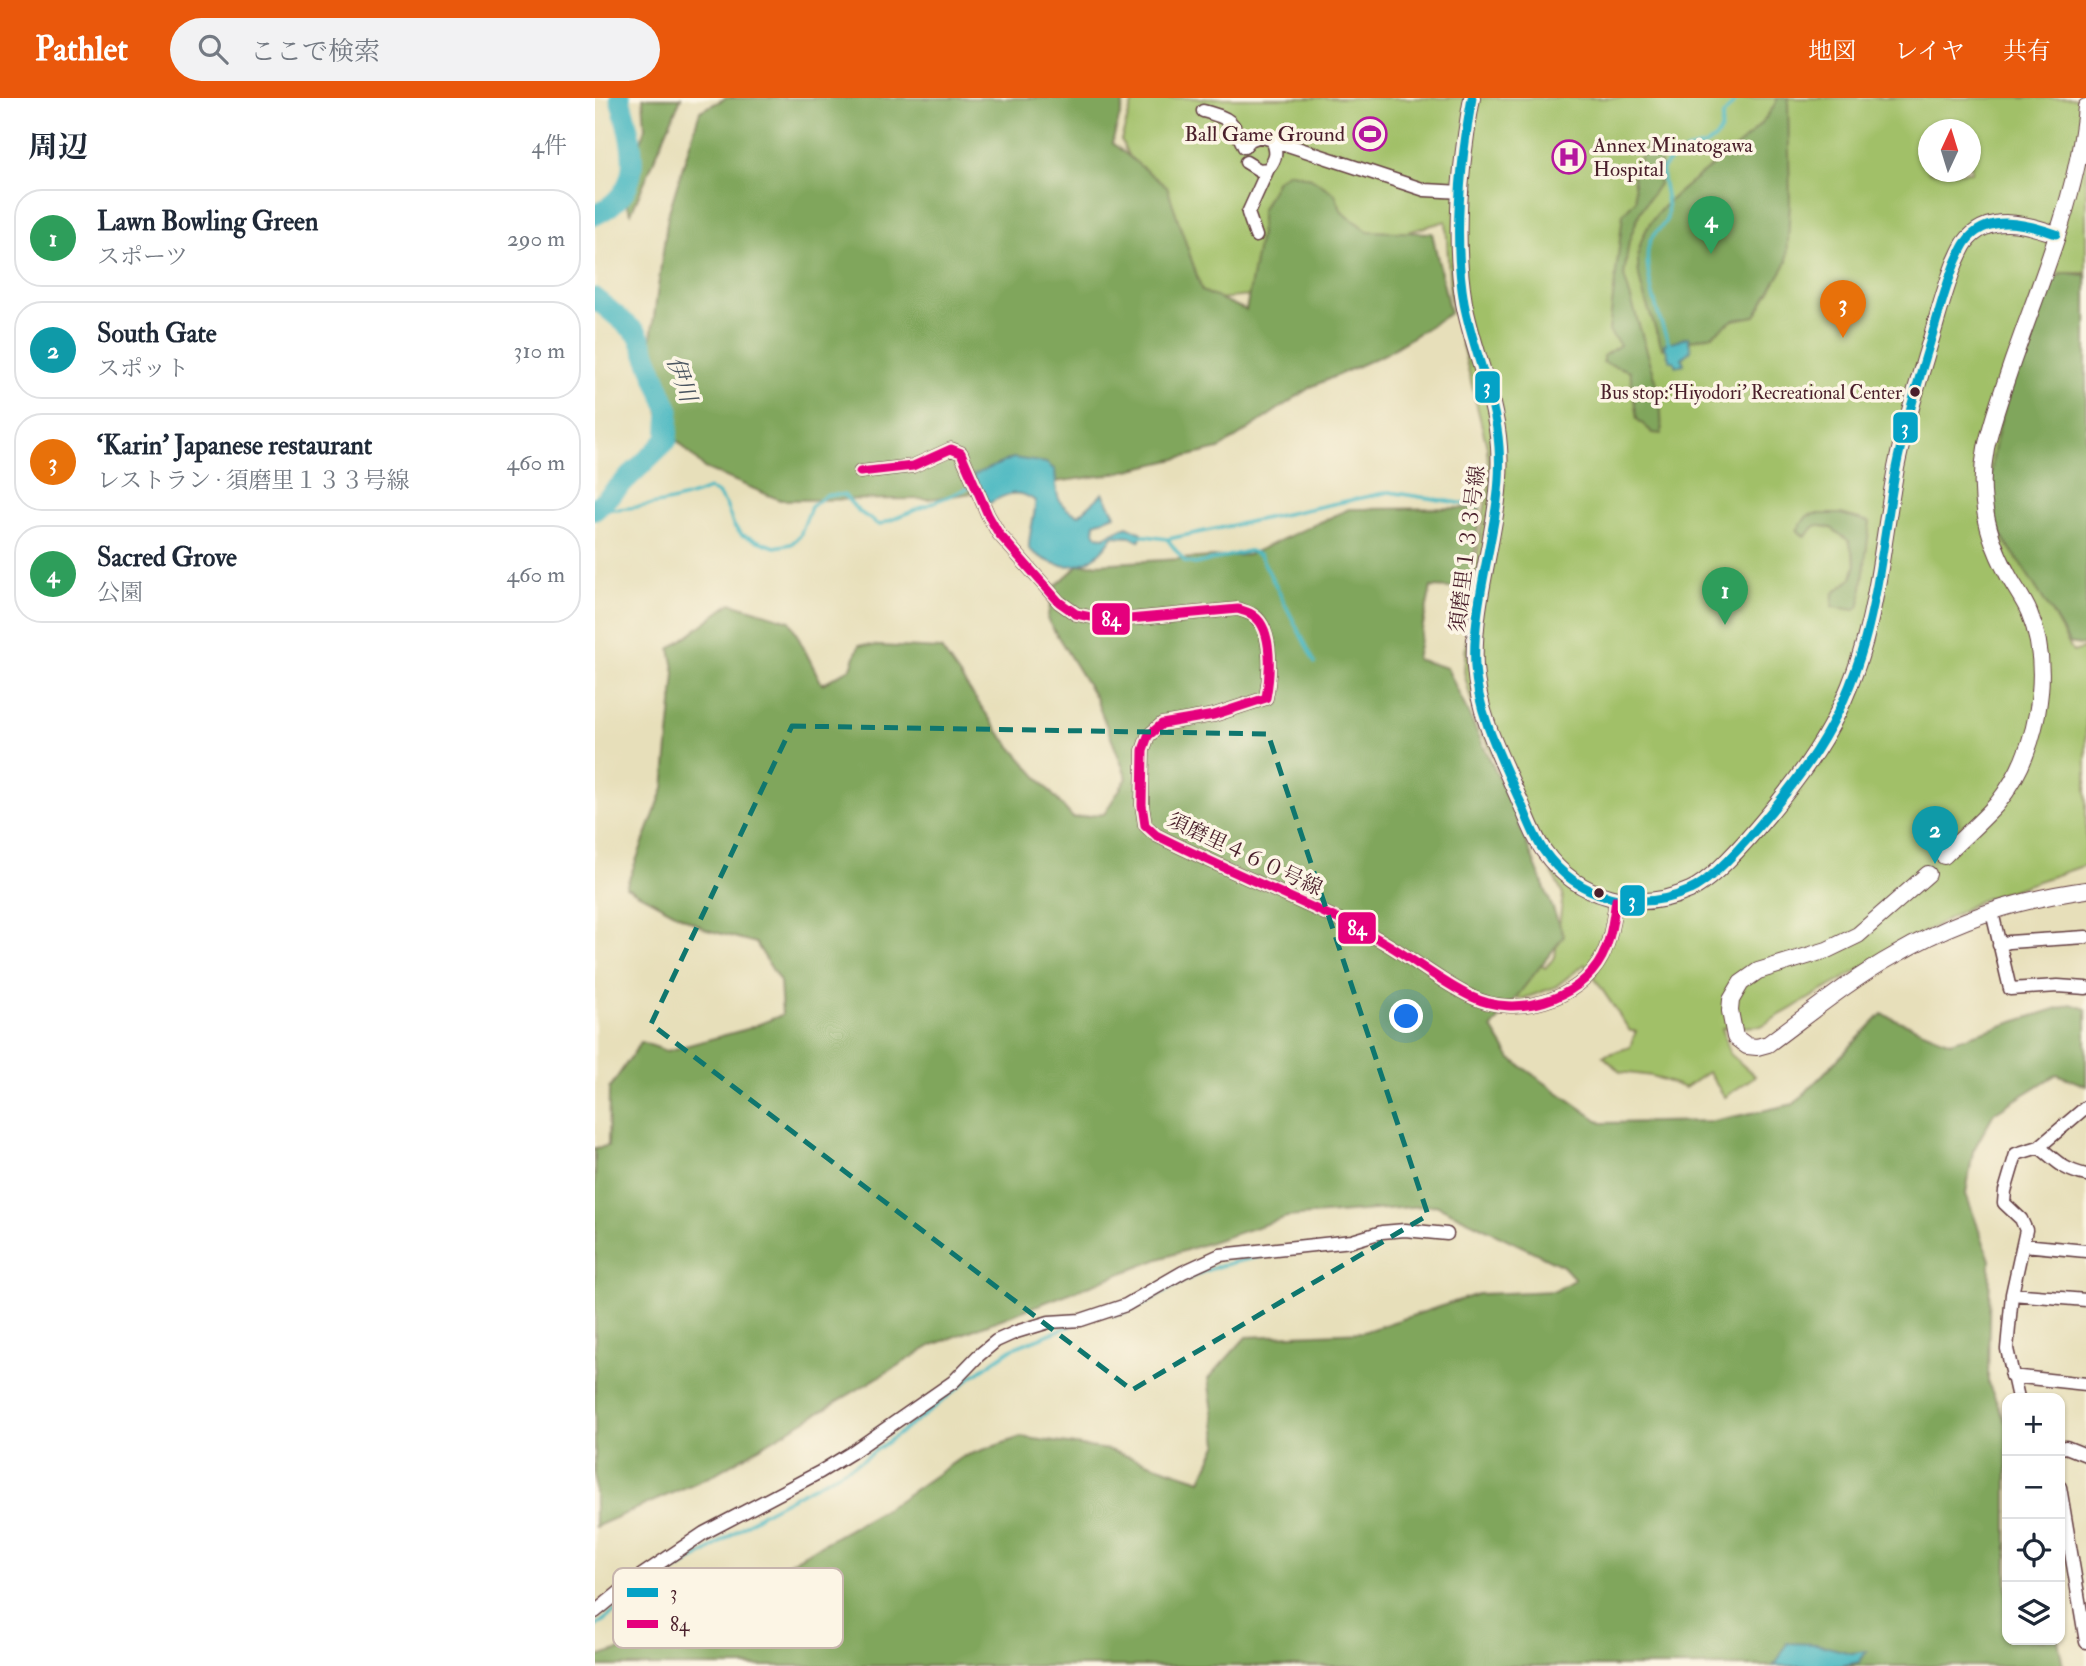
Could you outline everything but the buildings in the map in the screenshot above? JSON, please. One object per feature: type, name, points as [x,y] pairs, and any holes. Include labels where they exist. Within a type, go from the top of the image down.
[{"type":"street","name":"須磨里１３３号線","points":[[1472,98],[1458,238],[1465,303],[1499,442],[1500,478],[1476,629],[1475,665],[1479,698],[1488,729],[1542,848],[1560,869],[1578,883],[1596,894],[1616,900],[1640,902],[1666,898],[1692,890],[1711,876],[1732,856],[1819,748],[1844,701],[1864,647],[1879,585],[1897,465],[1909,412],[1949,278],[1965,242],[1993,224],[2027,224],[2056,234]]},
{"type":"street","points":[[1944,856],[1997,803],[2028,747],[2035,721],[2041,679],[2038,640],[2029,612],[1992,545],[1985,519],[1982,476],[1998,403],[2079,163],[2086,107]]},
{"type":"street","points":[[1203,111],[1226,117],[1234,125],[1244,154],[1259,170],[1268,169]]},
{"type":"street","points":[[1244,154],[1250,140],[1260,136],[1426,190],[1462,192]]},
{"type":"street","points":[[1256,236],[1248,213],[1268,169],[1275,160],[1276,150],[1272,139]]},
{"type":"street","name":"須磨里４６０号線","points":[[860,472],[913,466],[951,449],[961,453],[999,534],[1059,602],[1076,614],[1101,619],[1129,619],[1238,609],[1254,616],[1265,628],[1270,674],[1266,698],[1214,715],[1162,724],[1148,736],[1143,750],[1142,805],[1145,825],[1156,835],[1366,932],[1469,996],[1502,1007],[1531,1005],[1560,995],[1580,982],[1602,957],[1608,942],[1616,900]]},
{"type":"street","points":[[1928,874],[1858,935],[1827,950],[1758,971],[1741,983],[1731,1000],[1730,1011],[1735,1037],[1747,1046],[1767,1044],[1862,976],[1931,935],[2023,901],[2086,890]]},
{"type":"street","points":[[1992,912],[2010,989],[2058,986],[2086,988]]},
{"type":"street","points":[[1999,945],[2086,937]]},
{"type":"street","points":[[2016,1393],[2007,1349],[2012,1294],[2026,1230],[2021,1219],[2004,1203],[2005,1191],[2016,1154],[2039,1147],[2086,1107]]},
{"type":"street","points":[[2039,1147],[2055,1163],[2086,1175]]},
{"type":"street","points":[[652,1568],[704,1533],[851,1453],[953,1382],[996,1341],[1016,1332],[1049,1322],[1081,1320],[1126,1305],[1183,1272],[1220,1255],[1352,1241],[1382,1232],[1405,1230],[1447,1234]]},
{"type":"street","points":[[2023,1245],[2086,1251]]},
{"type":"street","points":[[2012,1294],[2086,1300]]},
{"type":"street","points":[[2011,1376],[2086,1384]]},
{"type":"street","points":[[2065,1447],[2086,1455]]},
{"type":"street","points":[[2065,1517],[2086,1642]]},
{"type":"street","points":[[595,1612],[613,1597]]},
{"type":"highlighted area","points":[[792,726],[1268,734],[1428,1215],[1132,1390],[651,1024]]},
{"type":"green space","points":[[643,98],[681,98],[631,213],[623,197],[645,128]]},
{"type":"green space","points":[[726,98],[1125,98],[1112,143],[1167,187],[1202,291],[1246,310],[1261,229],[1261,211],[1277,180],[1289,172],[1311,178],[1335,194],[1342,212],[1368,231],[1432,233],[1450,313],[1385,354],[1311,387],[1219,449],[1107,475],[928,499],[780,500],[704,468],[661,424],[648,360],[668,215],[700,111]]},
{"type":"green space","points":[[1134,98],[2086,98],[2086,273],[2053,273],[2005,456],[1999,514],[2073,652],[2086,648],[2086,865],[1979,901],[1761,1026],[1722,1028],[1730,1054],[1755,1076],[1725,1097],[1708,1072],[1685,1088],[1652,1076],[1620,1072],[1603,1056],[1630,1047],[1636,1031],[1630,1031],[1585,964],[1555,987],[1522,999],[1473,987],[1525,953],[1545,968],[1555,957],[1563,895],[1476,720],[1464,672],[1468,613],[1489,481],[1487,447],[1450,295],[1446,221],[1376,241],[1262,295],[1195,301],[1121,140]]},
{"type":"green space","points":[[1778,98],[1788,98],[1790,202],[1787,262],[1755,316],[1733,320],[1712,335],[1662,348],[1638,270],[1643,236],[1657,215],[1676,195],[1745,139],[1764,120]]},
{"type":"green space","points":[[1647,143],[1661,151],[1659,184],[1640,212],[1629,241],[1624,276],[1660,394],[1662,434],[1653,433],[1637,419],[1630,371],[1603,362],[1603,356],[1620,345],[1609,331],[1623,214],[1636,200],[1633,176]]},
{"type":"green space","points":[[2067,273],[2086,275],[2086,646],[2069,643],[2005,541],[1993,515],[1990,489],[1999,429],[2018,366],[2051,284],[2057,276]]},
{"type":"green space","points":[[1480,508],[1471,589],[1431,587],[1416,659],[1447,668],[1509,800],[1564,936],[1492,1028],[1511,1059],[1602,1123],[1713,1121],[1794,1104],[1882,1014],[1950,1042],[2071,1004],[2086,1009],[2086,1086],[2057,1074],[1994,1113],[1973,1151],[1966,1194],[1990,1260],[1988,1383],[2002,1414],[2002,1645],[2059,1645],[2063,1666],[595,1666],[595,1658],[626,1648],[843,1648],[843,1568],[780,1568],[895,1503],[962,1457],[1021,1437],[1109,1450],[1201,1480],[1218,1443],[1208,1379],[1246,1337],[1363,1332],[1478,1294],[1555,1291],[1575,1279],[1563,1266],[1436,1205],[1287,1217],[1159,1259],[933,1345],[711,1476],[595,1527],[595,1148],[608,1146],[609,1089],[641,1042],[667,1051],[747,1029],[782,1015],[780,982],[756,943],[707,930],[626,887],[664,788],[675,673],[670,649],[731,603],[790,621],[822,684],[851,668],[859,645],[941,649],[1001,735],[1073,818],[1104,814],[1127,778],[1095,697],[1047,619],[1054,587],[1079,565],[1248,555],[1349,509]]},
{"type":"green space","points":[[1841,514],[1870,522],[1860,605],[1855,610],[1832,607],[1833,594],[1852,578],[1856,564],[1849,541],[1831,528],[1816,525],[1805,537],[1797,530],[1807,516]]},
{"type":"water","points":[[1688,337],[1691,350],[1682,358],[1684,364],[1676,366],[1674,361],[1670,361],[1664,344]]},
{"type":"water","points":[[1013,458],[1046,463],[1055,470],[1058,498],[1065,507],[1079,515],[1103,493],[1115,515],[1095,523],[1094,531],[1097,536],[1104,537],[1127,526],[1142,533],[1139,541],[1131,537],[1113,536],[1095,556],[1075,565],[1064,566],[1041,557],[1029,549],[1035,501],[1016,493],[986,505],[973,475]]},
{"type":"water","points":[[1787,1643],[1816,1644],[1851,1653],[1867,1651],[1859,1662],[1841,1666],[1772,1666],[1776,1664]]},
{"type":"waterway","name":"伊川","points":[[595,215],[612,204],[630,179],[632,149],[620,98]]},
{"type":"waterway","points":[[1670,345],[1656,308],[1647,262],[1651,239],[1667,218],[1662,169],[1669,161],[1687,150],[1704,146],[1715,139],[1721,130],[1723,116],[1738,98]]},
{"type":"waterway","name":"伊川","points":[[595,298],[638,334],[669,411],[667,440],[595,510]]},
{"type":"waterway","points":[[595,510],[653,505],[709,489],[718,494],[726,505],[734,526],[742,535],[775,547],[791,544],[800,536],[811,507],[826,495],[844,495],[858,511],[879,525],[971,487]]},
{"type":"waterway","points":[[1168,539],[1389,492],[1479,506]]},
{"type":"waterway","points":[[1139,535],[1167,539],[1185,562],[1195,564],[1249,551],[1260,555],[1315,663]]},
{"type":"waterway","points":[[1115,1315],[1136,1308],[1202,1272],[1263,1256]]},
{"type":"waterway","points":[[680,1568],[763,1513],[861,1461],[1013,1348],[1070,1326]]},
{"type":"waterway","points":[[595,1627],[613,1613]]},
{"type":"transit line","name":"3","points":[[1472,98],[1459,200],[1461,278],[1468,321],[1494,411],[1499,447],[1497,502],[1475,639],[1477,684],[1491,734],[1540,845],[1573,880],[1609,897],[1649,901],[1690,890],[1704,881],[1739,849],[1792,785],[1816,751],[1836,716],[1863,648],[1903,438],[1944,295],[1960,253],[1974,233],[1996,224],[2020,224],[2056,234]]},
{"type":"transit line","name":"84","points":[[860,472],[913,466],[951,449],[961,453],[999,534],[1059,602],[1076,614],[1101,619],[1129,619],[1238,609],[1251,614],[1260,623],[1265,632],[1269,654],[1266,698],[1214,715],[1162,724],[1148,736],[1143,750],[1142,805],[1145,825],[1156,835],[1377,938],[1472,997],[1507,1006],[1526,1005],[1562,995],[1592,972],[1608,943],[1616,900]]},
{"type":"place","name":"Ball Game Ground","points":[[1370,134]]},
{"type":"place","name":"Annex Minatogawa Hospital","points":[[1569,157]]},
{"type":"place","name":"Sacred Grove","points":[[1711,254]]},
{"type":"place","name":"‘Karin’ Japanese restaurant","points":[[1843,338]]},
{"type":"place","name":"Bus stop:‘Hiyodori’ Recreational Center","points":[[1915,392]]},
{"type":"place","name":"Lawn Bowling Green","points":[[1725,625]]},
{"type":"place","name":"South Gate","points":[[1935,864]]}]
